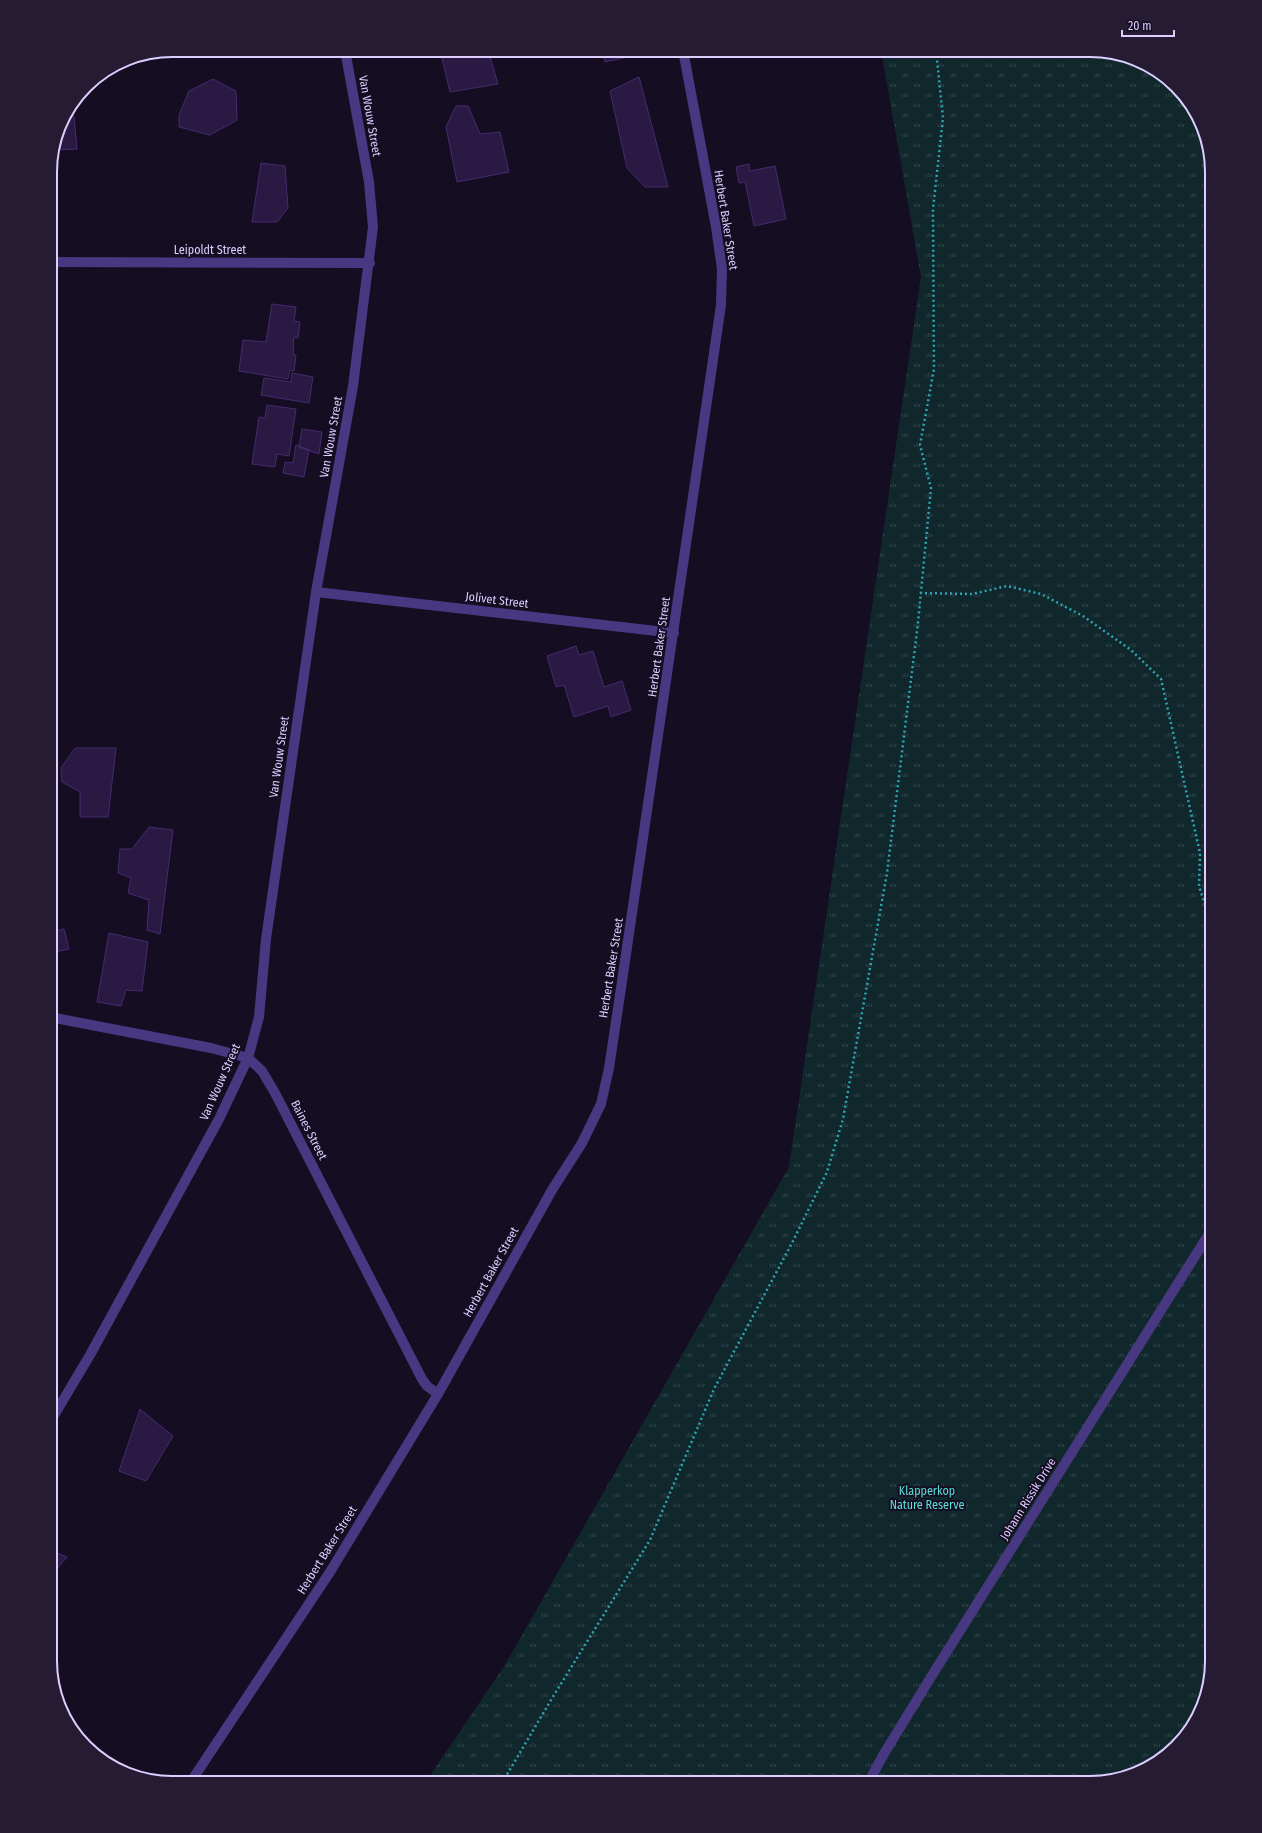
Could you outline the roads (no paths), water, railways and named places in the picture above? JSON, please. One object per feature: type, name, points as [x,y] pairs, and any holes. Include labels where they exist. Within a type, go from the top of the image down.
[{"type":"street","name":"Van Wouw Street","points":[[57,1410],[90,1355],[219,1119],[248,1058],[259,1017],[266,939],[316,592],[353,386],[370,263],[373,228],[369,182],[346,57]]},
{"type":"street","name":"Herbert Baker Street","points":[[195,1776],[330,1572],[438,1394],[552,1190],[582,1143],[601,1104],[609,1068],[674,634],[721,305],[722,269],[716,227],[684,57]]},
{"type":"street","name":"Leipoldt Street","points":[[57,262],[370,263]]},
{"type":"street","name":"Jolivet Street","points":[[316,592],[674,634]]},
{"type":"street","name":"Baines Street","points":[[57,1018],[211,1048],[248,1058],[262,1071],[275,1093],[422,1379],[427,1386],[438,1394]]},
{"type":"street","name":"Johann Rissik Drive","points":[[872,1776],[931,1677],[1205,1240]]},
{"type":"park label","name":"Klapperkop Nature Reserve","points":[[927,1498]]}]
